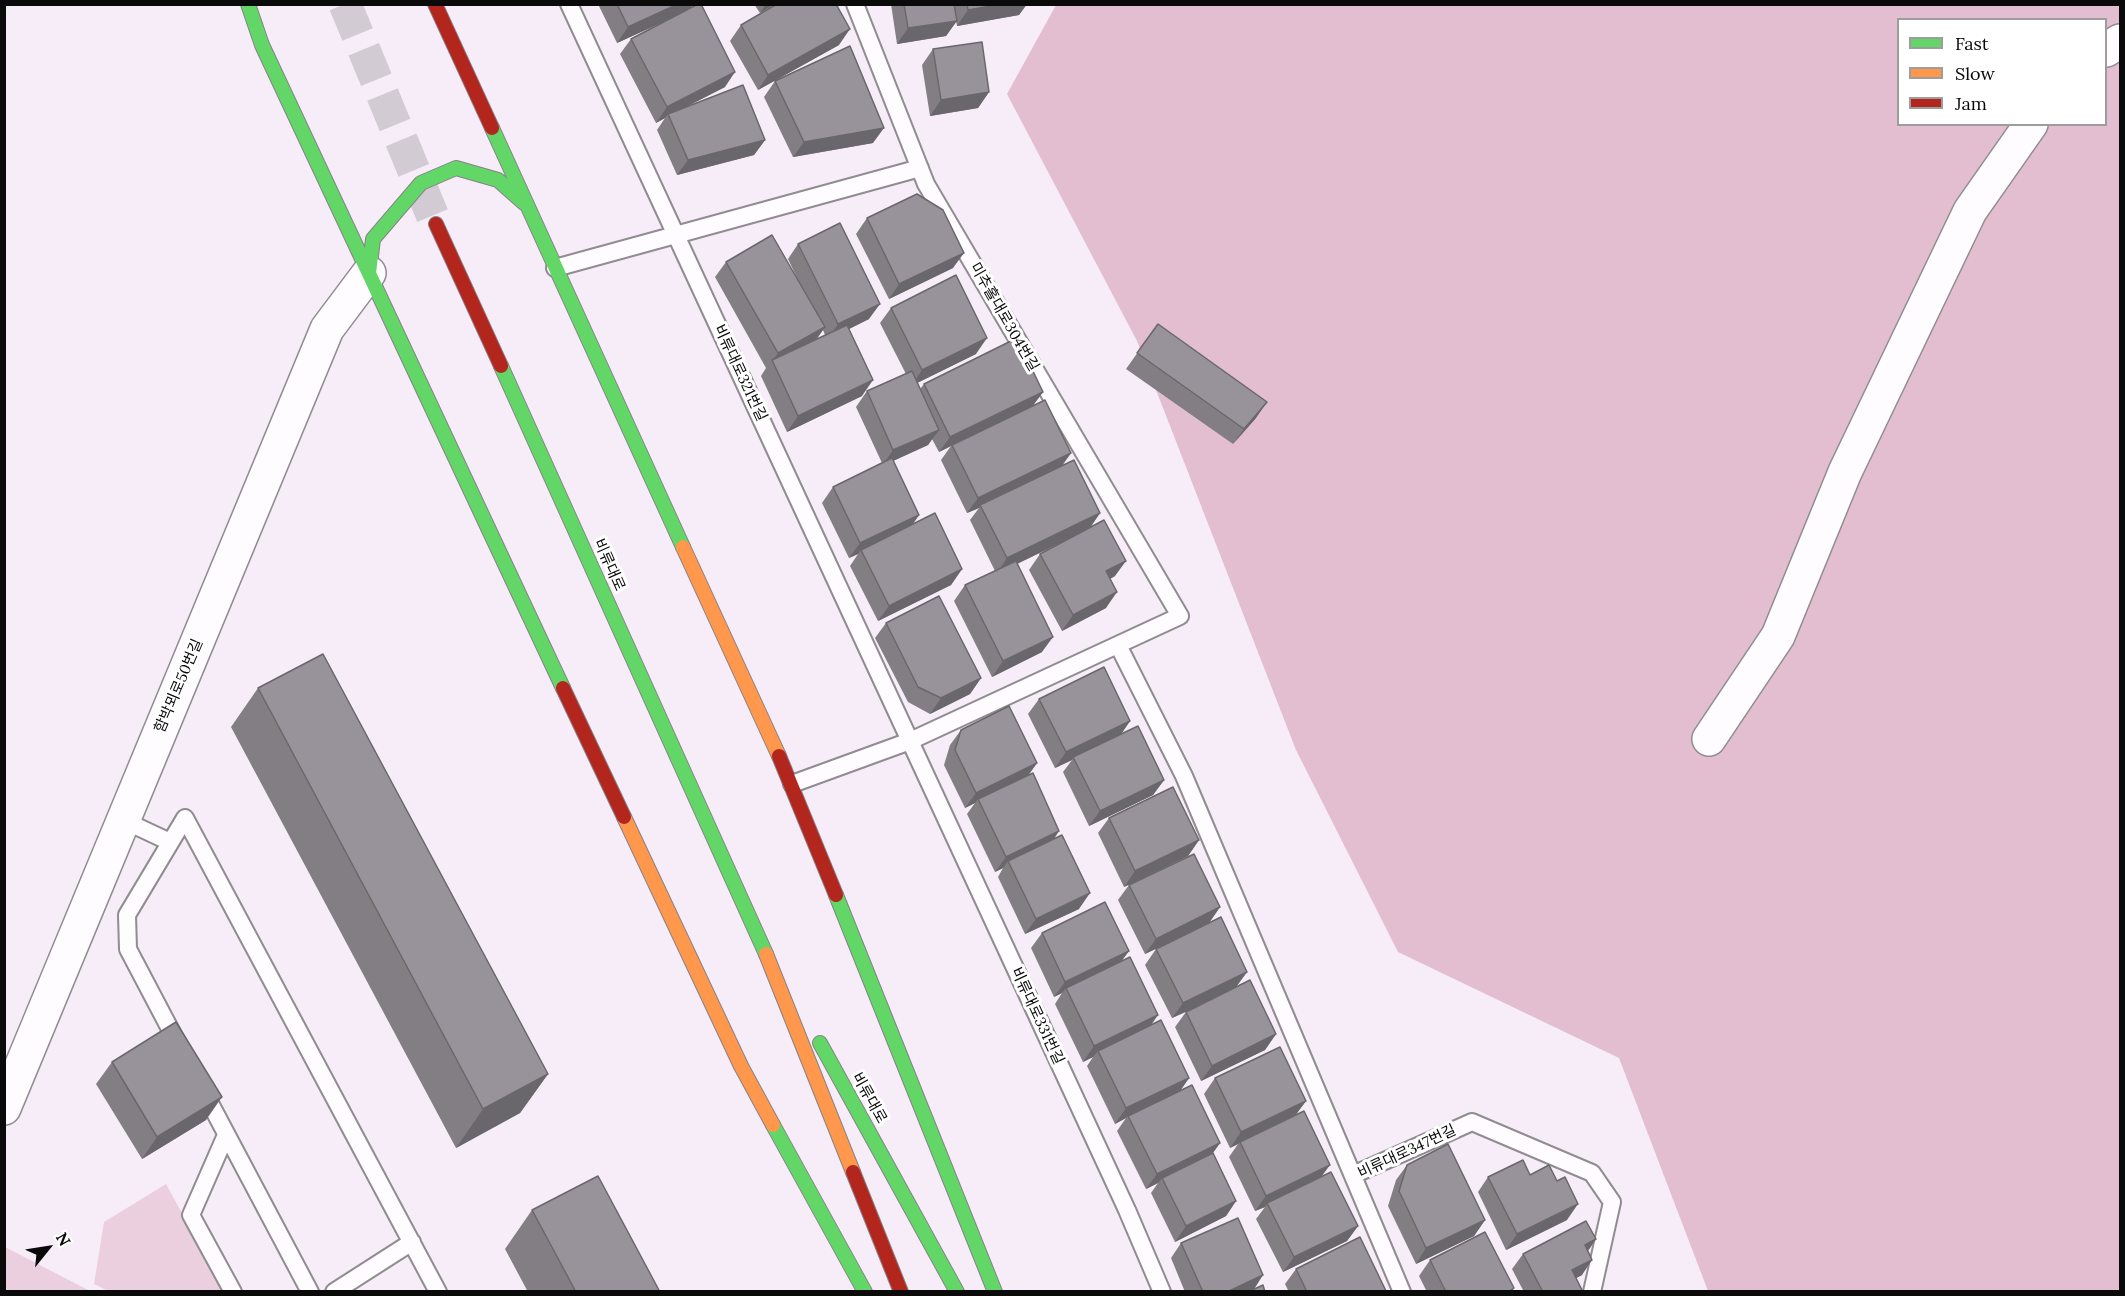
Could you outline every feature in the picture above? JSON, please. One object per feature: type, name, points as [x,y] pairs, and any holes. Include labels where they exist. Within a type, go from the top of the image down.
[{"type":"main road","points":[[248,4],[262,45],[741,1066],[866,1292]]},
{"type":"main road","points":[[435,4],[792,784],[995,1292]]},
{"type":"main road","points":[[369,273],[374,239],[421,183],[456,168],[498,180],[526,204]]},
{"type":"main road","name":"비류대로","points":[[436,224],[753,921],[901,1292]]},
{"type":"main road","name":"비류대로","points":[[753,921],[957,1292]]},
{"type":"street","points":[[2107,49],[2121,41]]},
{"type":"street","points":[[1709,739],[1778,636],[1845,472],[1970,211],[2030,126]]},
{"type":"street","name":"함박뫼로50번길","points":[[4,1108],[327,329],[369,273]]},
{"type":"lane","name":"비류대로321번길","points":[[569,4],[910,741]]},
{"type":"lane","name":"미추홀대로304번길","points":[[855,4],[932,194],[1180,616],[1118,645]]},
{"type":"lane","points":[[555,268],[920,168]]},
{"type":"lane","points":[[792,784],[910,741],[1118,645],[1184,776],[1353,1175]]},
{"type":"lane","name":"비류대로331번길","points":[[910,741],[1162,1292]]},
{"type":"lane","points":[[310,1292],[128,949],[127,915],[185,818],[438,1292]]},
{"type":"lane","points":[[123,820],[170,842]]},
{"type":"lane","name":"비류대로347번길","points":[[1402,1292],[1353,1175],[1472,1122],[1592,1173],[1612,1202],[1592,1292]]},
{"type":"lane","points":[[226,1135],[191,1215],[233,1292]]},
{"type":"lane","points":[[334,1292],[412,1242]]},
{"type":"shaded area","points":[[1056,5],[2120,5],[2120,1291],[1708,1291],[1619,1058],[1398,952],[1296,750],[1137,341],[1007,94]]},
{"type":"shaded area","points":[[166,1184],[225,1291],[108,1291],[94,1284],[104,1222]]},
{"type":"shaded area","points":[[5,1247],[90,1291],[5,1291]]},
{"type":"building","points":[[617,4],[678,4],[628,27]]},
{"type":"building","points":[[701,4],[735,72],[667,107],[631,39]]},
{"type":"building","points":[[777,4],[836,4],[850,29],[768,75],[741,25]]},
{"type":"building","points":[[904,4],[954,4],[957,21],[908,28]]},
{"type":"building","points":[[967,4],[1002,4],[968,10]]},
{"type":"building","points":[[982,42],[989,92],[941,100],[933,49]]},
{"type":"building","points":[[850,46],[884,128],[804,142],[775,81]]},
{"type":"building","points":[[743,85],[765,140],[688,160],[668,114]]},
{"type":"building","points":[[917,194],[943,210],[964,253],[899,284],[867,218]]},
{"type":"building","points":[[840,223],[880,304],[838,324],[798,244]]},
{"type":"building","points":[[772,235],[825,327],[778,353],[726,262]]},
{"type":"building","points":[[956,275],[987,338],[922,370],[891,308]]},
{"type":"building","points":[[1158,324],[1267,402],[1244,429],[1137,353]]},
{"type":"building","points":[[847,325],[873,380],[798,416],[772,360]]},
{"type":"building","points":[[1017,338],[1043,392],[950,437],[924,384]]},
{"type":"building","points":[[912,371],[939,430],[893,450],[867,391]]},
{"type":"building","points":[[1045,400],[1071,453],[978,498],[952,445]]},
{"type":"building","points":[[892,458],[919,515],[860,543],[833,487]]},
{"type":"building","points":[[1074,460],[1100,513],[1007,558],[980,505]]},
{"type":"building","points":[[935,513],[962,569],[889,606],[861,550]]},
{"type":"building","points":[[1104,520],[1126,561],[1106,571],[1117,592],[1073,615],[1040,554]]},
{"type":"building","points":[[1016,561],[1053,637],[1003,661],[965,585]]},
{"type":"building","points":[[939,596],[981,678],[941,698],[918,687],[886,623]]},
{"type":"building","points":[[323,654],[548,1074],[483,1109],[258,688]]},
{"type":"building","points":[[1104,667],[1130,721],[1066,752],[1039,699]]},
{"type":"building","points":[[1009,706],[1037,763],[976,793],[955,750],[961,730]]},
{"type":"building","points":[[1138,726],[1164,780],[1100,811],[1073,757]]},
{"type":"building","points":[[1033,773],[1059,831],[1006,857],[978,799]]},
{"type":"building","points":[[1173,787],[1199,840],[1135,871],[1109,818]]},
{"type":"building","points":[[1062,835],[1090,893],[1036,919],[1008,861]]},
{"type":"building","points":[[1194,854],[1220,907],[1156,939],[1129,885]]},
{"type":"building","points":[[1105,902],[1129,951],[1065,982],[1042,933]]},
{"type":"building","points":[[1221,917],[1247,972],[1183,1003],[1156,949]]},
{"type":"building","points":[[1130,957],[1158,1015],[1094,1046],[1066,988]]},
{"type":"building","points":[[1250,980],[1276,1034],[1212,1066],[1186,1012]]},
{"type":"building","points":[[1161,1020],[1189,1078],[1126,1108],[1098,1051]]},
{"type":"building","points":[[176,1022],[222,1097],[157,1137],[112,1062]]},
{"type":"building","points":[[1280,1047],[1306,1101],[1241,1132],[1215,1078]]},
{"type":"building","points":[[1192,1085],[1220,1143],[1157,1174],[1128,1116]]},
{"type":"building","points":[[1304,1111],[1330,1165],[1266,1196],[1240,1142]]},
{"type":"building","points":[[1448,1144],[1485,1220],[1426,1248],[1399,1191],[1407,1165]]},
{"type":"building","points":[[1213,1153],[1236,1201],[1186,1226],[1162,1178]]},
{"type":"building","points":[[1523,1160],[1530,1175],[1549,1165],[1557,1181],[1565,1177],[1578,1204],[1517,1234],[1488,1177]]},
{"type":"building","points":[[1331,1172],[1358,1226],[1294,1257],[1267,1203]]},
{"type":"building","points":[[598,1176],[660,1292],[576,1292],[532,1210]]},
{"type":"building","points":[[1238,1218],[1263,1275],[1227,1292],[1203,1292],[1181,1243]]},
{"type":"building","points":[[1586,1221],[1596,1239],[1585,1245],[1592,1260],[1572,1270],[1583,1292],[1543,1292],[1523,1254]]},
{"type":"building","points":[[1485,1232],[1514,1288],[1508,1292],[1446,1292],[1430,1260]]},
{"type":"building","points":[[1360,1237],[1386,1291],[1307,1292],[1296,1269]]},
{"type":"building","points":[[1263,1285],[1265,1292],[1248,1292]]},
{"type":"tunnel","points":[[345,4],[436,224]]},
{"type":"traffic: fast","points":[[248,4],[262,45],[563,688]]},
{"type":"traffic: fast","points":[[492,128],[683,547]]},
{"type":"traffic: fast","points":[[369,273],[373,239],[421,183],[456,168],[498,180],[524,203]]},
{"type":"traffic: fast","points":[[501,366],[766,954]]},
{"type":"traffic: fast","points":[[836,895],[995,1292]]},
{"type":"traffic: fast","points":[[820,1043],[957,1292]]},
{"type":"traffic: fast","points":[[773,1125],[865,1292]]},
{"type":"traffic: slow","points":[[683,547],[779,756]]},
{"type":"traffic: slow","points":[[624,817],[741,1066],[773,1125]]},
{"type":"traffic: slow","points":[[766,954],[853,1172]]},
{"type":"traffic: jam","points":[[435,4],[492,128]]},
{"type":"traffic: jam","points":[[436,224],[501,366]]},
{"type":"traffic: jam","points":[[563,688],[624,817]]},
{"type":"traffic: jam","points":[[779,756],[836,895]]},
{"type":"traffic: jam","points":[[853,1172],[901,1292]]}]
